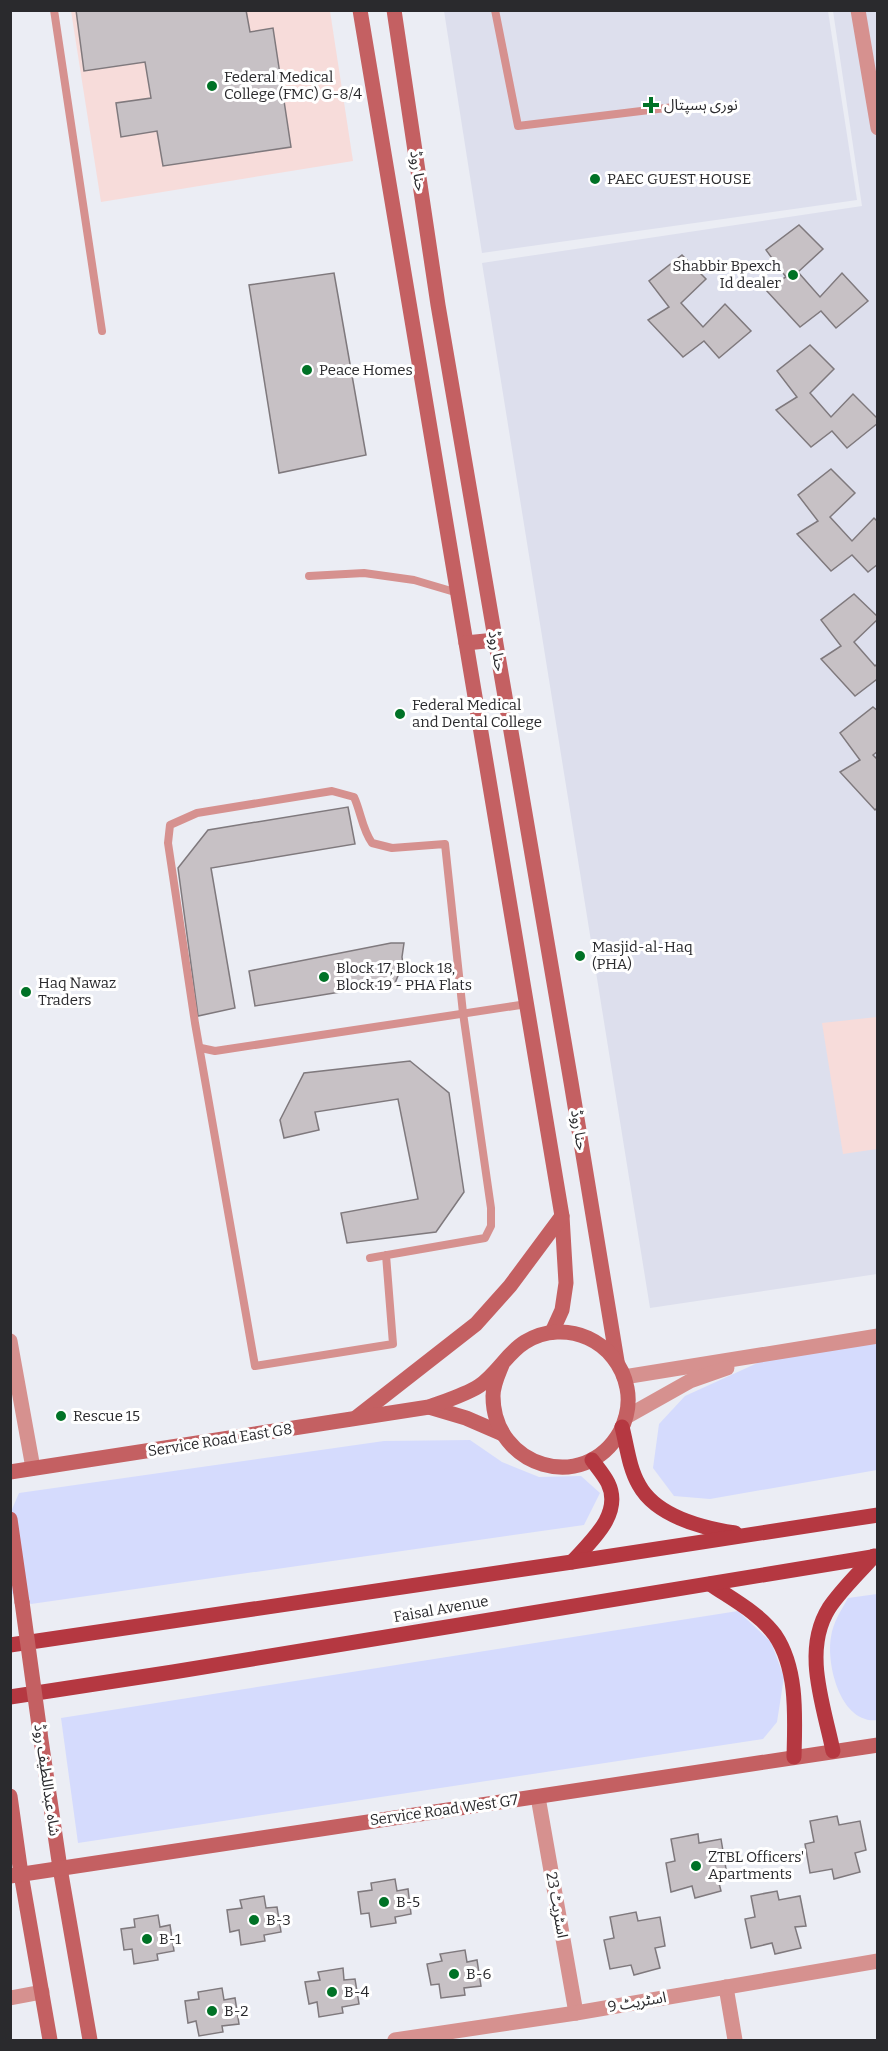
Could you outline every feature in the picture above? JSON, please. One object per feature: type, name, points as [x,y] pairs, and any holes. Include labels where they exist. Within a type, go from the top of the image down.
[{"type":"main road","points":[[624,1422],[632,1467],[639,1486],[652,1500],[674,1516],[695,1524],[751,1535]]},
{"type":"main road","points":[[572,1562],[602,1528],[610,1513],[612,1500],[608,1484],[592,1460]]},
{"type":"main road","name":"Faisal Avenue","points":[[10,1645],[878,1515]]},
{"type":"main road","points":[[833,1751],[815,1665],[821,1623],[829,1607],[876,1556]]},
{"type":"main road","name":"Faisal Avenue","points":[[10,1697],[876,1556]]},
{"type":"main road","points":[[710,1584],[753,1613],[774,1634],[787,1657],[794,1701],[795,1757]]},
{"type":"street","name":"حنا روڈ","points":[[360,10],[562,1216],[566,1282],[562,1310],[552,1332]]},
{"type":"street","name":"حنا روڈ","points":[[394,10],[438,305],[617,1361]]},
{"type":"street","points":[[858,10],[878,128]]},
{"type":"street","points":[[466,643],[495,640]]},
{"type":"street","points":[[355,1419],[476,1324],[510,1286],[562,1216]]},
{"type":"street","points":[[429,1407],[478,1386],[512,1353],[537,1336],[552,1332],[577,1334],[600,1344],[617,1361],[628,1390],[624,1422],[610,1446],[592,1460],[567,1467],[542,1465],[519,1453],[503,1434],[496,1415],[493,1395],[502,1365]]},
{"type":"street","points":[[624,1377],[878,1336]]},
{"type":"street","points":[[10,1341],[33,1468]]},
{"type":"street","points":[[624,1422],[690,1381],[761,1355]]},
{"type":"street","points":[[429,1407],[466,1418],[503,1434]]},
{"type":"street","name":"Service Road East G8","points":[[10,1472],[429,1407]]},
{"type":"street","name":"شاہ عبداللطیف روڈ","points":[[10,1519],[60,1868],[90,2040]]},
{"type":"street","name":"Service Road West G7","points":[[16,1875],[878,1745]]},
{"type":"street","points":[[10,1796],[16,1875],[42,1992],[50,2040]]},
{"type":"street","name":"اسٹریٹ 23","points":[[538,1797],[576,2013]]},
{"type":"street","name":"اسٹریٹ 9","points":[[395,2040],[576,2013],[878,1961]]},
{"type":"street","points":[[726,1987],[735,2040]]},
{"type":"street","points":[[10,1998],[42,1992]]},
{"type":"lane","points":[[54,10],[102,331]]},
{"type":"lane","points":[[495,10],[518,126],[674,107]]},
{"type":"lane","points":[[309,576],[364,573],[414,580],[458,593]]},
{"type":"lane","points":[[370,1258],[485,1238],[491,1226],[491,1208],[463,1013],[445,844],[392,848],[372,843],[365,833],[362,813],[354,797],[332,791],[197,813],[170,825],[168,843],[195,1023],[255,1366],[393,1344],[386,1256]]},
{"type":"lane","points":[[201,1048],[215,1051],[526,1004]]},
{"type":"shaded area","name":"Federal Medical College (FMC) G-8/4","points":[[71,11],[330,11],[353,161],[101,202]]},
{"type":"shaded area","name":"نوری ہسپتال","points":[[444,11],[828,11],[857,200],[482,253]]},
{"type":"shaded area","points":[[833,11],[877,11],[877,1274],[650,1308],[482,263],[862,206]]},
{"type":"shaded area","points":[[877,1017],[877,1149],[843,1154],[822,1023]]},
{"type":"shaded area","points":[[877,1342],[877,1470],[710,1499],[674,1496],[653,1468],[659,1424],[685,1396],[764,1360]]},
{"type":"shaded area","points":[[470,1440],[502,1462],[539,1477],[581,1476],[600,1493],[584,1525],[31,1604],[11,1593],[10,1514],[19,1493],[384,1441]]},
{"type":"shaded area","points":[[877,1594],[878,1720],[865,1719],[854,1713],[846,1703],[834,1677],[830,1649],[834,1626],[848,1598]]},
{"type":"shaded area","points":[[738,1611],[771,1642],[784,1677],[777,1722],[763,1739],[78,1843],[61,1718]]},
{"type":"building","name":"Federal Medical College (FMC) G-8/4","points":[[76,10],[246,10],[250,32],[273,28],[291,147],[163,166],[157,131],[121,137],[116,103],[151,98],[145,62],[84,71]]},
{"type":"building","name":"Shabbir Bpexch Id dealer","points":[[799,225],[823,249],[798,272],[820,297],[842,273],[868,301],[836,328],[821,311],[800,327],[765,289],[786,277],[766,250]]},
{"type":"building","points":[[682,255],[706,279],[681,303],[703,327],[725,304],[751,331],[719,358],[704,341],[683,357],[648,320],[669,307],[649,281]]},
{"type":"building","name":"Peace Homes","points":[[334,273],[366,455],[279,473],[249,285]]},
{"type":"building","points":[[810,345],[834,369],[810,393],[831,417],[853,394],[878,419],[878,423],[847,448],[832,431],[811,447],[776,410],[797,397],[777,371]]},
{"type":"building","points":[[831,469],[855,493],[830,517],[852,541],[874,518],[878,522],[878,564],[868,572],[852,555],[831,571],[797,534],[818,521],[798,495]]},
{"type":"building","points":[[854,594],[878,617],[854,642],[875,666],[878,663],[878,682],[876,680],[855,696],[821,659],[841,646],[821,620]]},
{"type":"building","points":[[873,707],[878,711],[878,751],[873,755],[878,760],[878,807],[875,810],[840,772],[860,760],[840,733]]},
{"type":"building","points":[[348,807],[355,844],[211,868],[235,1008],[198,1016],[178,868],[208,830]]},
{"type":"building","name":"Block 17, Block 18, Block 19 - PHA Flats","points":[[391,943],[404,943],[403,964],[395,983],[255,1006],[249,971]]},
{"type":"building","points":[[410,1061],[449,1093],[464,1192],[436,1232],[347,1243],[341,1213],[418,1199],[398,1099],[315,1112],[319,1130],[284,1138],[280,1120],[304,1073]]},
{"type":"building","name":"ZTBL Officers' Apartments","points":[[837,1816],[839,1825],[860,1821],[866,1850],[855,1853],[860,1872],[834,1879],[832,1869],[810,1873],[805,1844],[814,1842],[810,1821]]},
{"type":"building","name":"ZTBL Officers' Apartments","points":[[698,1834],[699,1843],[721,1839],[726,1869],[716,1871],[721,1891],[695,1898],[692,1886],[671,1892],[666,1863],[675,1861],[671,1839]]},
{"type":"building","name":"B-5","points":[[395,1879],[397,1891],[408,1889],[411,1914],[395,1917],[396,1923],[371,1927],[369,1913],[361,1914],[358,1892],[372,1890],[371,1883]]},
{"type":"building","name":"ZTBL Officers' Apartments","points":[[777,1891],[779,1900],[800,1896],[806,1926],[795,1927],[801,1948],[775,1954],[772,1943],[751,1948],[745,1919],[755,1917],[751,1896]]},
{"type":"building","name":"B-3","points":[[264,1896],[266,1908],[277,1907],[281,1932],[264,1935],[265,1941],[241,1945],[239,1930],[230,1932],[227,1910],[242,1908],[240,1900]]},
{"type":"building","points":[[636,1912],[638,1921],[660,1917],[665,1946],[655,1948],[660,1968],[634,1975],[631,1965],[610,1969],[604,1940],[614,1938],[610,1917]]},
{"type":"building","name":"B-1","points":[[158,1915],[160,1927],[170,1925],[174,1951],[157,1954],[158,1960],[134,1964],[132,1949],[124,1950],[121,1929],[135,1927],[134,1919]]},
{"type":"building","name":"B-6","points":[[465,1950],[467,1962],[477,1960],[481,1986],[464,1988],[465,1995],[441,1998],[439,1984],[431,1985],[427,1964],[442,1961],[440,1954]]},
{"type":"building","name":"B-4","points":[[343,1968],[344,1980],[355,1979],[359,2004],[342,2007],[343,2013],[319,2017],[317,2002],[309,2004],[305,1982],[320,1980],[318,1972]]},
{"type":"building","name":"B-2","points":[[222,1988],[224,2000],[235,1998],[239,2024],[222,2026],[223,2032],[199,2036],[196,2021],[188,2023],[185,2001],[199,1999],[198,1992]]},
{"type":"place","name":"Federal Medical College (FMC) G-8/4","points":[[212,86]]},
{"type":"place","name":"نوری ہسپتال","points":[[651,105]]},
{"type":"place","name":"PAEC GUEST HOUSE","points":[[595,179]]},
{"type":"place","name":"Shabbir Bpexch Id dealer","points":[[793,275]]},
{"type":"place","name":"Peace Homes","points":[[307,370]]},
{"type":"place","name":"Federal Medical and Dental College","points":[[400,714]]},
{"type":"place","name":"Masjid-al-Haq (PHA)","points":[[580,956]]},
{"type":"place","name":"Block 17, Block 18, Block 19 - PHA Flats","points":[[324,977]]},
{"type":"place","name":"Haq Nawaz Traders","points":[[26,992]]},
{"type":"place","name":"Rescue 15","points":[[61,1416]]},
{"type":"place","name":"ZTBL Officers' Apartments","points":[[696,1866]]},
{"type":"place","name":"B-5","points":[[384,1902]]},
{"type":"place","name":"B-3","points":[[254,1920]]},
{"type":"place","name":"B-1","points":[[147,1939]]},
{"type":"place","name":"B-6","points":[[454,1974]]},
{"type":"place","name":"B-4","points":[[332,1992]]},
{"type":"place","name":"B-2","points":[[212,2011]]}]
